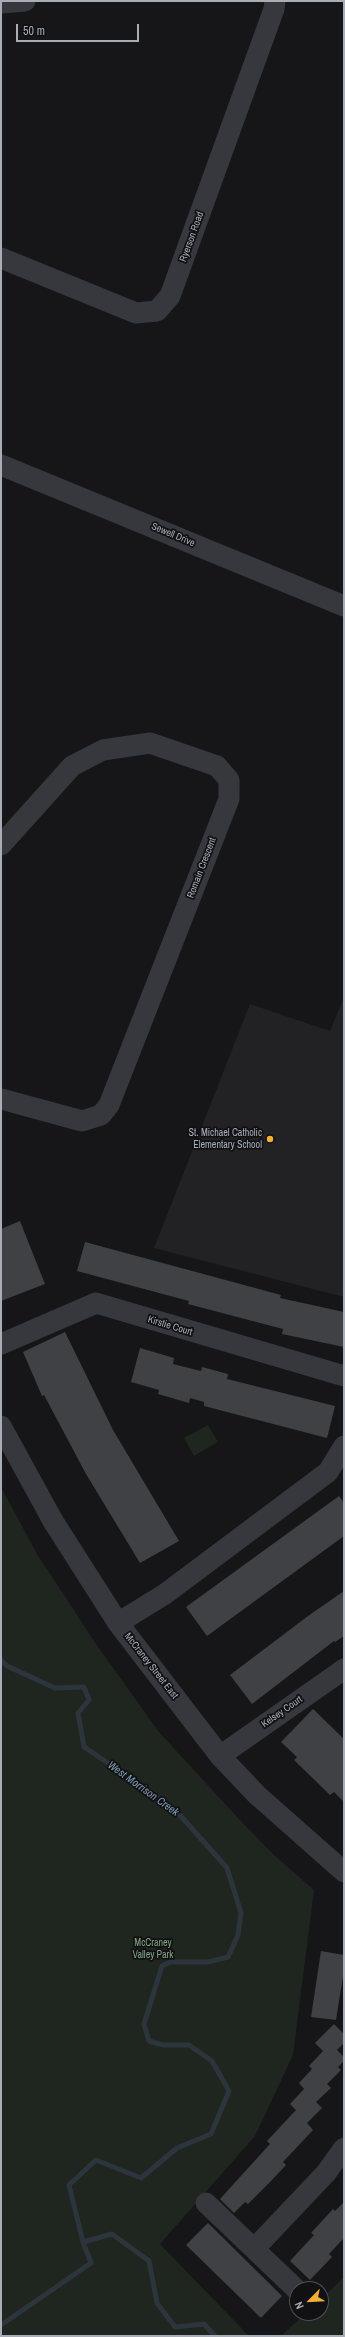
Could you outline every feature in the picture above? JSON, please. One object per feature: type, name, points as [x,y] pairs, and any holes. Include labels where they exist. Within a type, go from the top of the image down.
[{"type":"street","points":[[1,3],[25,1]]},
{"type":"street","name":"Ryerson Road","points":[[1,258],[136,313],[157,311],[170,296],[274,8],[275,1]]},
{"type":"street","name":"Sewell Drive","points":[[1,465],[344,606]]},
{"type":"street","name":"Romain Crescent","points":[[1,845],[72,766],[103,750],[150,743],[217,766],[229,780],[229,799],[110,1105],[101,1115],[82,1121],[1,1099]]},
{"type":"street","name":"Kirstie Court","points":[[1,1344],[96,1303],[344,1376]]},
{"type":"street","name":"McCraney Street East","points":[[1,1426],[53,1521],[118,1624],[220,1756],[257,1795],[344,1872]]},
{"type":"street","points":[[118,1624],[165,1594],[328,1472],[344,1446]]},
{"type":"street","name":"Kelsey Court","points":[[220,1756],[344,1669]]},
{"type":"street","points":[[255,2248],[326,2173],[344,2148]]},
{"type":"street","points":[[206,2203],[289,2282]]},
{"type":"shaded area","name":"St. Michael Catholic Elementary School","points":[[344,997],[344,1297],[154,1248],[250,1004],[330,1031]]},
{"type":"green space","points":[[208,1425],[218,1442],[194,1456],[184,1438]]},
{"type":"green space","name":"McCraney Valley Park","points":[[1,1487],[37,1554],[96,1644],[159,1732],[274,1855],[314,1890],[293,2055],[255,2136],[160,2244],[249,2336],[1,2336]]},
{"type":"green space","points":[[344,2277],[344,2336],[281,2336],[297,2321],[329,2321],[329,2291]]},
{"type":"building","points":[[20,1221],[45,1284],[1,1301],[1,1229]]},
{"type":"building","points":[[85,1242],[281,1295],[280,1298],[344,1312],[344,1347],[282,1334],[283,1329],[188,1304],[189,1301],[77,1271]]},
{"type":"building","points":[[65,1332],[113,1430],[179,1541],[140,1563],[86,1474],[44,1395],[42,1396],[23,1352]]},
{"type":"building","points":[[140,1348],[174,1358],[173,1364],[201,1371],[202,1367],[228,1374],[227,1379],[335,1406],[327,1438],[204,1406],[204,1402],[190,1398],[189,1403],[158,1394],[159,1390],[131,1382]]},
{"type":"building","points":[[339,1496],[344,1503],[344,1536],[207,1636],[186,1607]]},
{"type":"building","points":[[344,1591],[344,1636],[335,1642],[334,1641],[252,1704],[230,1675],[308,1616]]},
{"type":"building","points":[[313,1709],[344,1739],[344,1802],[334,1792],[330,1795],[294,1760],[297,1757],[281,1742]]},
{"type":"building","points":[[321,1951],[344,1955],[344,1970],[336,2020],[311,2017]]},
{"type":"building","points":[[334,2024],[344,2034],[344,2043],[337,2050],[344,2057],[344,2061],[338,2067],[341,2070],[327,2084],[331,2088],[316,2102],[322,2108],[307,2123],[313,2130],[283,2162],[286,2165],[271,2181],[248,2204],[245,2202],[234,2213],[220,2199],[270,2144],[267,2141],[296,2110],[290,2104],[304,2089],[299,2083],[312,2069],[309,2066],[323,2051],[315,2043]]},
{"type":"building","points":[[344,2202],[344,2238],[329,2254],[332,2257],[310,2280],[290,2261],[314,2235],[311,2233],[333,2209],[335,2211]]},
{"type":"building","points":[[208,2223],[282,2296],[261,2318],[186,2245]]},
{"type":"waterway","name":"West Morrison Creek","points":[[1,1660],[7,1666],[55,1688],[84,1687],[89,1700],[78,1713],[84,1747],[144,1787],[180,1815],[227,1868],[241,1913],[238,1935],[228,1957],[208,1962],[170,1962],[162,1966],[144,2024],[149,2041],[163,2045],[189,2045],[212,2061],[229,2091],[211,2134],[177,2148],[141,2178],[96,2160],[69,2185],[83,2242],[91,2263],[1,2325]]},
{"type":"waterway","name":"West Morrison Creek","points":[[83,2242],[112,2234],[149,2261],[157,2303],[175,2327],[204,2324],[215,2336]]},
{"type":"place","name":"St. Michael Catholic Elementary School","points":[[270,1139]]}]
